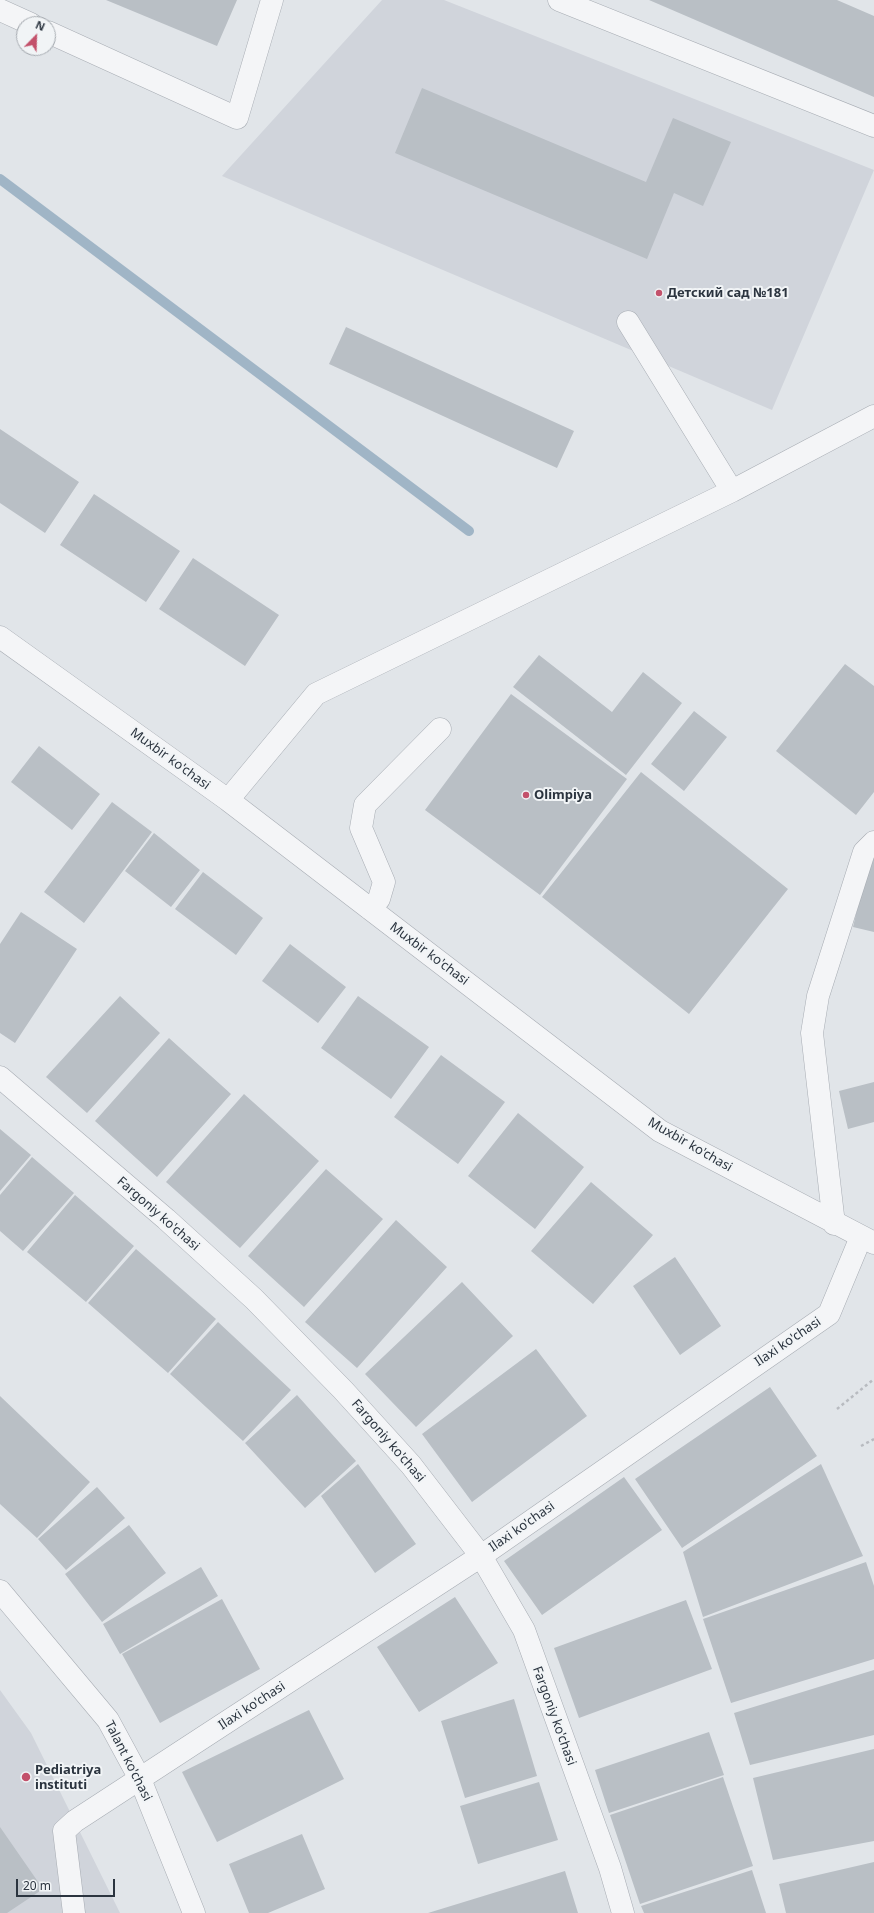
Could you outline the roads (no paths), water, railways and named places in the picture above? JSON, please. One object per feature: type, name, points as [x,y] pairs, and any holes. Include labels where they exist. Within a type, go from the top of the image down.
[{"type":"street","points":[[56,36],[237,118],[272,0]]},
{"type":"street","points":[[559,0],[874,126]]},
{"type":"street","points":[[0,10],[16,17]]},
{"type":"street","points":[[628,322],[732,491]]},
{"type":"street","points":[[228,800],[316,694],[732,491],[874,416]]},
{"type":"street","name":"Muxbir ko'chasi","points":[[0,637],[228,800],[660,1131],[834,1224],[867,1240]]},
{"type":"street","points":[[370,909],[379,898],[384,882],[361,828],[365,805],[440,729]]},
{"type":"street","points":[[834,1224],[812,1033],[818,996],[864,852],[874,842]]},
{"type":"street","name":"Fargoniy ko'chasi","points":[[0,1077],[166,1219],[254,1298],[343,1390],[411,1465],[481,1556],[524,1630],[610,1868],[623,1913]]},
{"type":"street","name":"Ilaxi ko'chasi","points":[[74,1913],[64,1831],[74,1821],[481,1556],[829,1314],[867,1240]]},
{"type":"street","name":"Talant ko'chasi","points":[[0,1591],[108,1720],[140,1779],[194,1913]]},
{"type":"waterway","points":[[0,179],[469,531]]},
{"type":"place","name":"Детский сад №181","points":[[659,293]]},
{"type":"place","name":"Olimpiya","points":[[526,795]]},
{"type":"place","name":"Pediatriya instituti","points":[[26,1777]]}]
